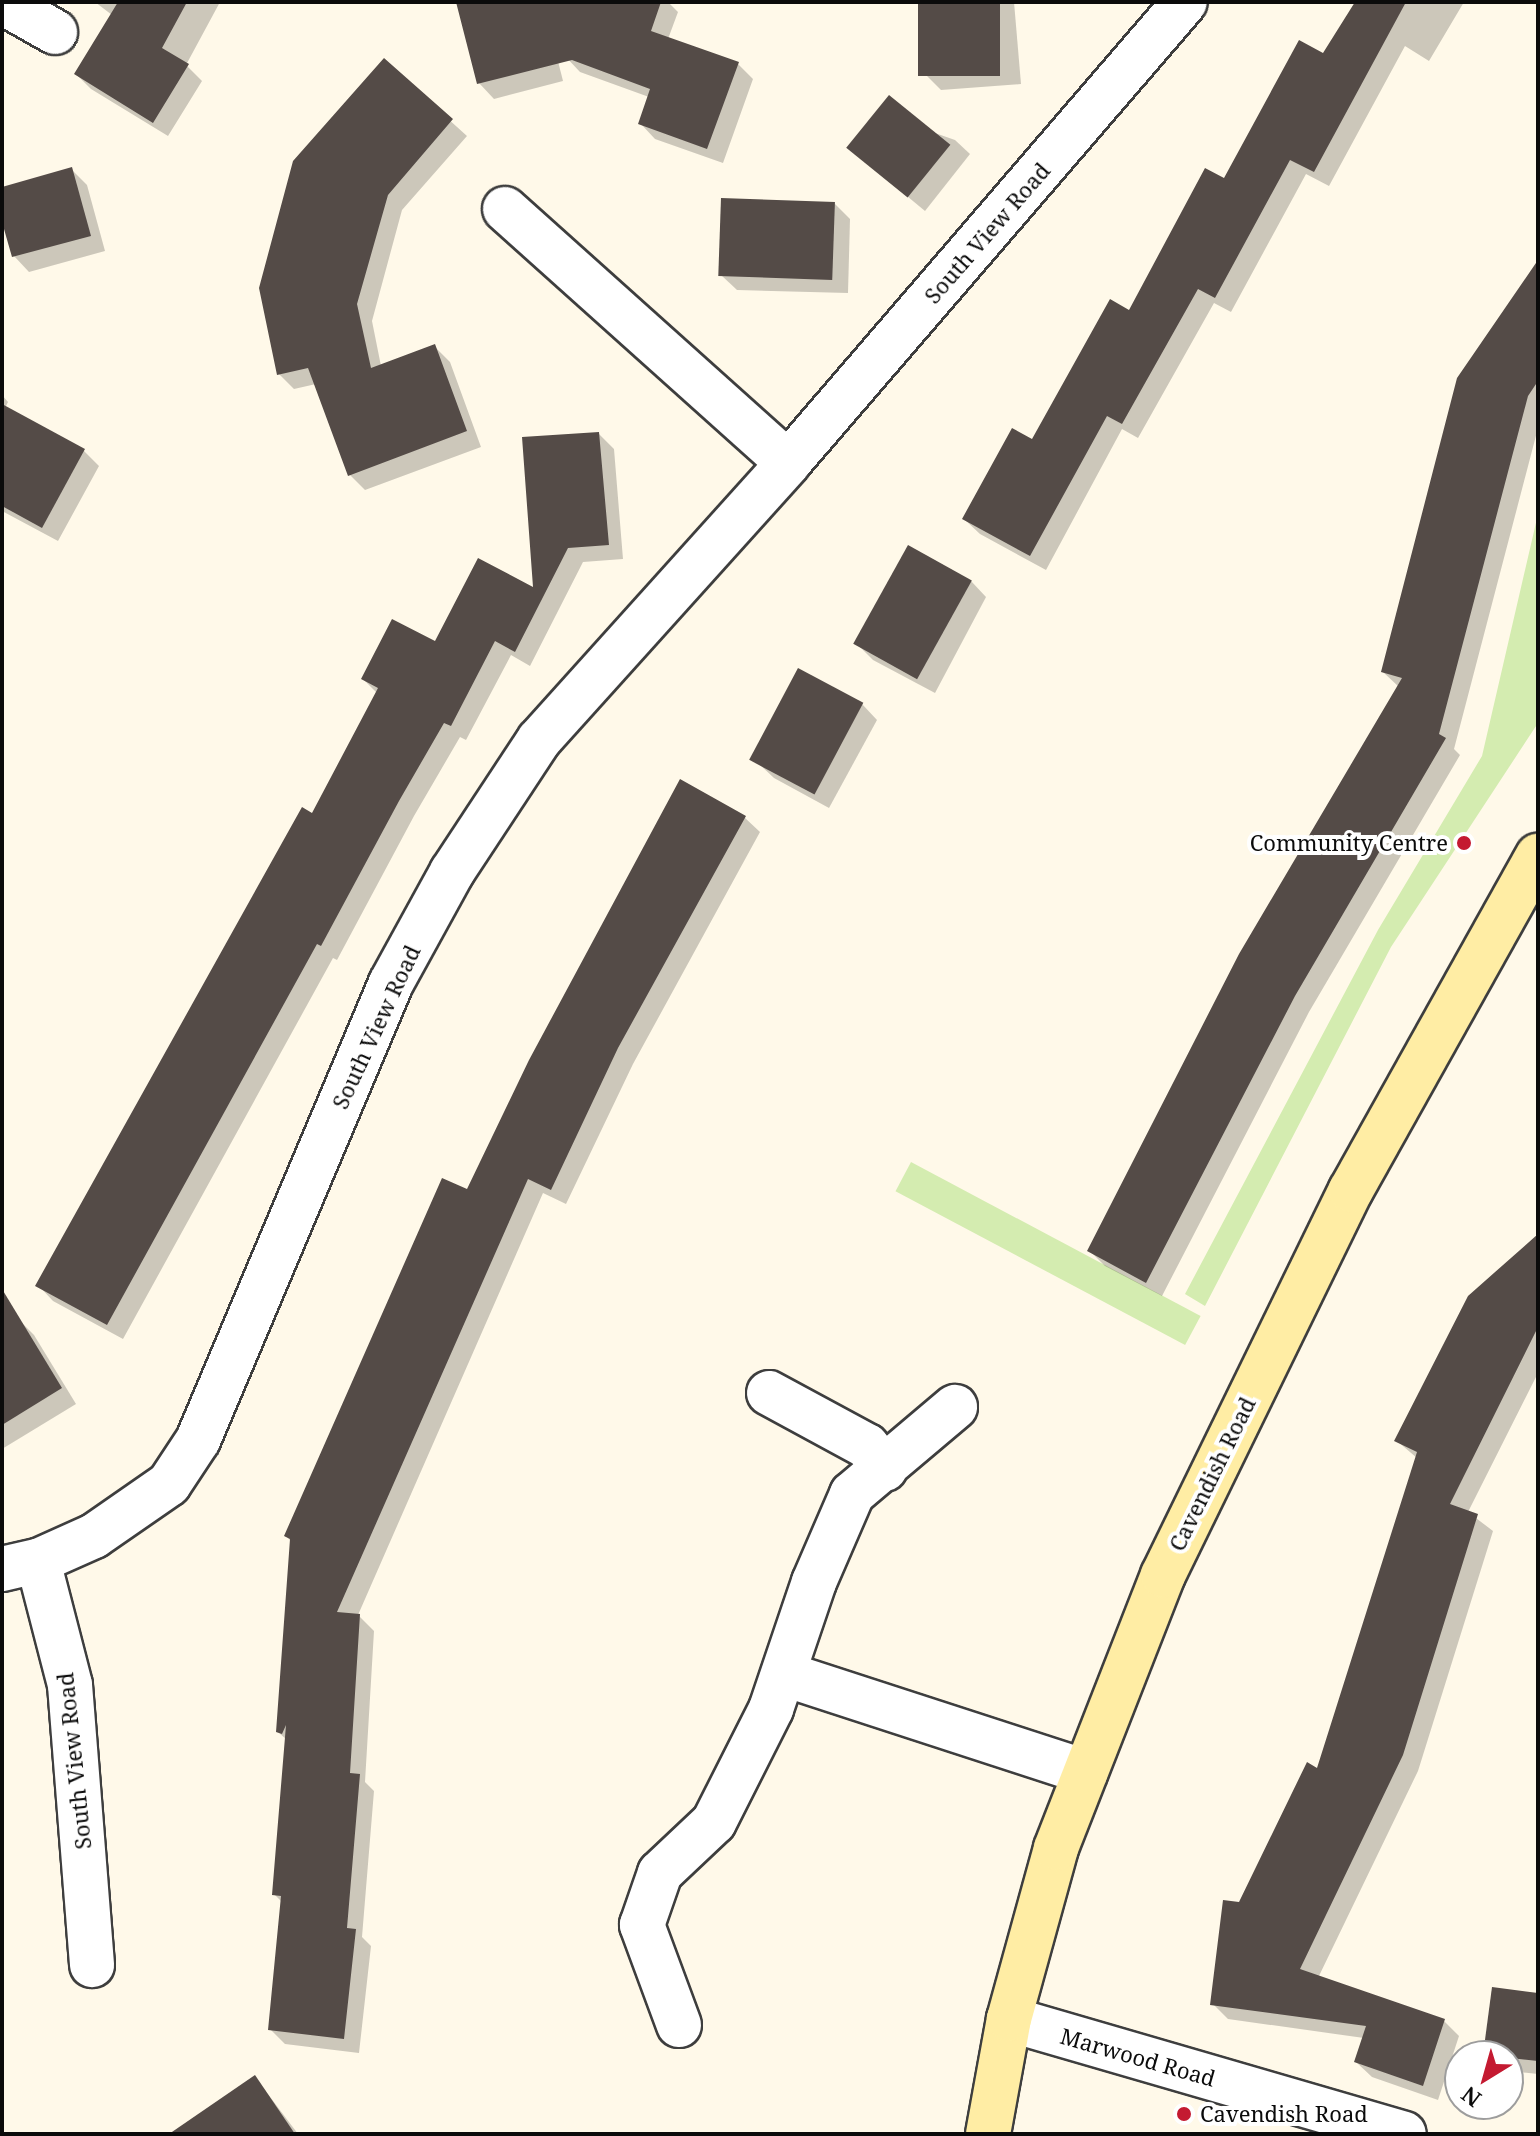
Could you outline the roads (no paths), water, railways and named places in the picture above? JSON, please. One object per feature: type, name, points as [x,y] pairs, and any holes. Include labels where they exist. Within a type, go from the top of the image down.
[{"type":"street","points":[[2,2],[55,32]]},
{"type":"street","name":"South View Road","points":[[92,1965],[70,1685],[20,1565],[94,1536],[169,1484],[198,1440],[391,983],[452,872],[539,740],[788,463],[1185,2]]},
{"type":"street","points":[[505,209],[788,463]]},
{"type":"street","name":"Cavendish Road","points":[[988,2134],[1009,2019],[1056,1848],[1163,1575],[1351,1190],[1538,856]]},
{"type":"street","points":[[769,1393],[867,1446],[885,1469]]},
{"type":"street","points":[[679,2025],[642,1925],[660,1873],[714,1822],[784,1674],[814,1582],[852,1494],[955,1407]]},
{"type":"street","points":[[784,1674],[1085,1772]]},
{"type":"street","name":"Marwood Road","points":[[1009,2019],[1404,2134]]},
{"type":"place","name":"Community Centre","points":[[1464,843]]},
{"type":"place","name":"Cavendish Road","points":[[1184,2114]]}]
